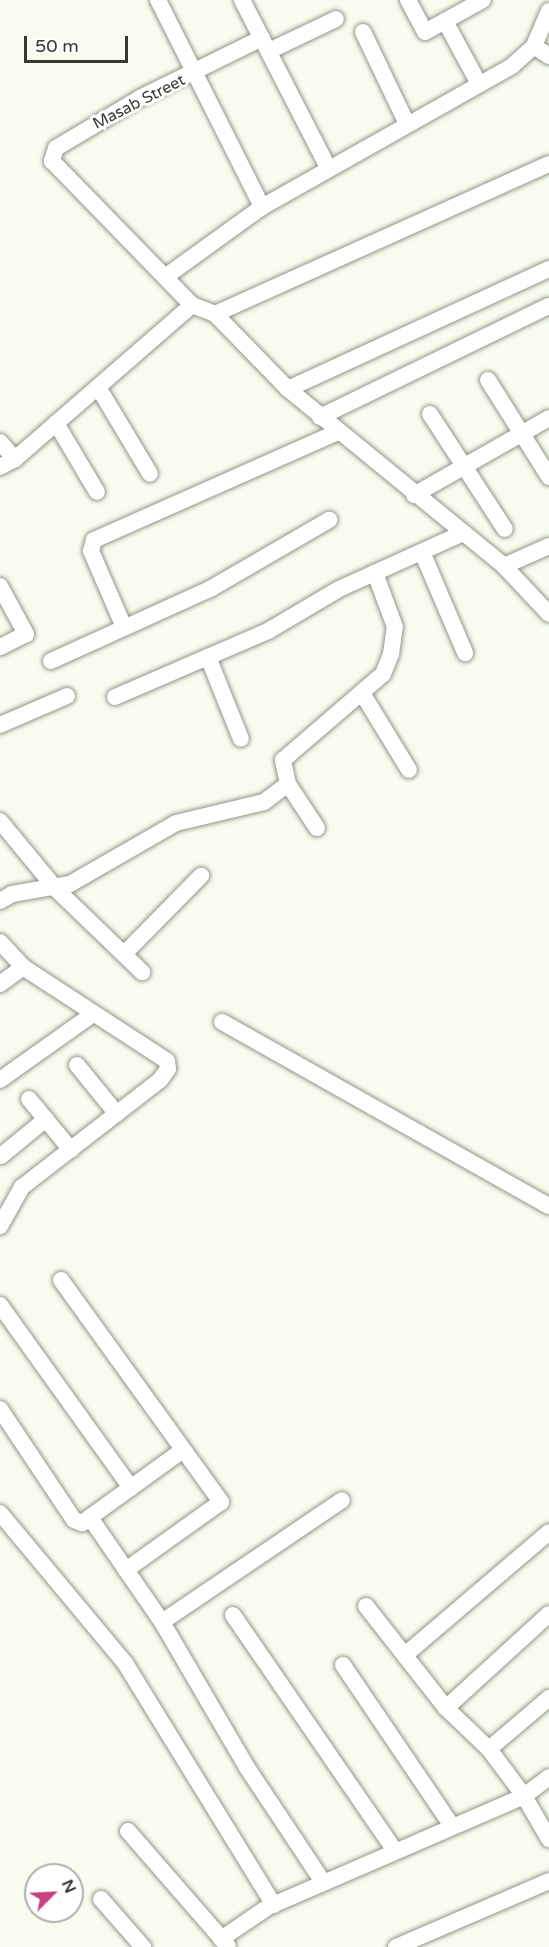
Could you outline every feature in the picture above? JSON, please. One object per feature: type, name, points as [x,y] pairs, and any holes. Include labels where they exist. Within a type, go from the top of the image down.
[{"type":"street","points":[[158,0],[262,207]]},
{"type":"street","points":[[408,0],[425,32],[483,0]]},
{"type":"street","points":[[246,1],[329,169]]},
{"type":"street","points":[[549,11],[534,46],[512,66],[262,207],[165,277],[192,305],[215,314],[288,389],[320,417],[461,534],[504,566],[549,614]]},
{"type":"street","name":"Masab Street","points":[[165,277],[52,161],[56,148],[140,98],[266,44],[336,19]]},
{"type":"street","points":[[445,21],[479,84]]},
{"type":"street","points":[[363,32],[407,124]]},
{"type":"street","points":[[534,46],[549,56]]},
{"type":"street","points":[[215,314],[549,164]]},
{"type":"street","points":[[288,389],[549,269]]},
{"type":"street","points":[[0,467],[15,459],[192,305]]},
{"type":"street","points":[[320,417],[549,306]]},
{"type":"street","points":[[488,380],[549,477]]},
{"type":"street","points":[[98,387],[150,474]]},
{"type":"street","points":[[430,414],[505,529]]},
{"type":"street","points":[[414,495],[549,418]]},
{"type":"street","points":[[56,423],[98,492]]},
{"type":"street","points":[[124,627],[91,551],[94,540],[338,432]]},
{"type":"street","points":[[0,442],[15,459]]},
{"type":"street","points":[[51,661],[210,588],[329,520]]},
{"type":"street","points":[[115,697],[268,631],[375,573],[461,534]]},
{"type":"street","points":[[504,566],[549,546]]},
{"type":"street","points":[[422,552],[465,653]]},
{"type":"street","points":[[317,828],[288,784],[282,767],[289,752],[383,674],[391,654],[395,627],[375,573]]},
{"type":"street","points":[[0,586],[26,634],[0,647]]},
{"type":"street","points":[[208,657],[241,739]]},
{"type":"street","points":[[362,693],[409,770]]},
{"type":"street","points":[[0,725],[67,696]]},
{"type":"street","points":[[0,901],[12,894],[56,889],[176,823],[264,802],[288,784]]},
{"type":"street","points":[[0,821],[56,889],[142,972]]},
{"type":"street","points":[[124,954],[201,876]]},
{"type":"street","points":[[0,942],[23,967],[167,1061],[168,1069],[160,1080],[22,1187],[0,1224]]},
{"type":"street","points":[[0,984],[23,967]]},
{"type":"street","points":[[0,1080],[93,1014]]},
{"type":"street","points":[[222,1022],[549,1206]]},
{"type":"street","points":[[77,1065],[117,1114]]},
{"type":"street","points":[[29,1099],[71,1150]]},
{"type":"street","points":[[1,1156],[46,1119]]},
{"type":"street","points":[[61,1280],[221,1503],[126,1570]]},
{"type":"street","points":[[0,1305],[131,1488]]},
{"type":"street","points":[[0,1409],[75,1520],[82,1523],[91,1519],[183,1450]]},
{"type":"street","points":[[162,1622],[342,1500]]},
{"type":"street","points":[[0,1513],[125,1663],[274,1905]]},
{"type":"street","points":[[91,1519],[162,1622],[246,1766],[323,1882]]},
{"type":"street","points":[[405,1655],[549,1532]]},
{"type":"street","points":[[366,1606],[446,1708],[489,1749],[524,1796],[549,1839]]},
{"type":"street","points":[[446,1708],[549,1614]]},
{"type":"street","points":[[233,1615],[395,1851]]},
{"type":"street","points":[[343,1665],[452,1826]]},
{"type":"street","points":[[489,1749],[549,1698]]},
{"type":"street","points":[[128,1831],[225,1943],[274,1905],[524,1796],[549,1777]]},
{"type":"street","points":[[396,1947],[549,1881]]},
{"type":"street","points":[[101,1899],[142,1947]]}]
